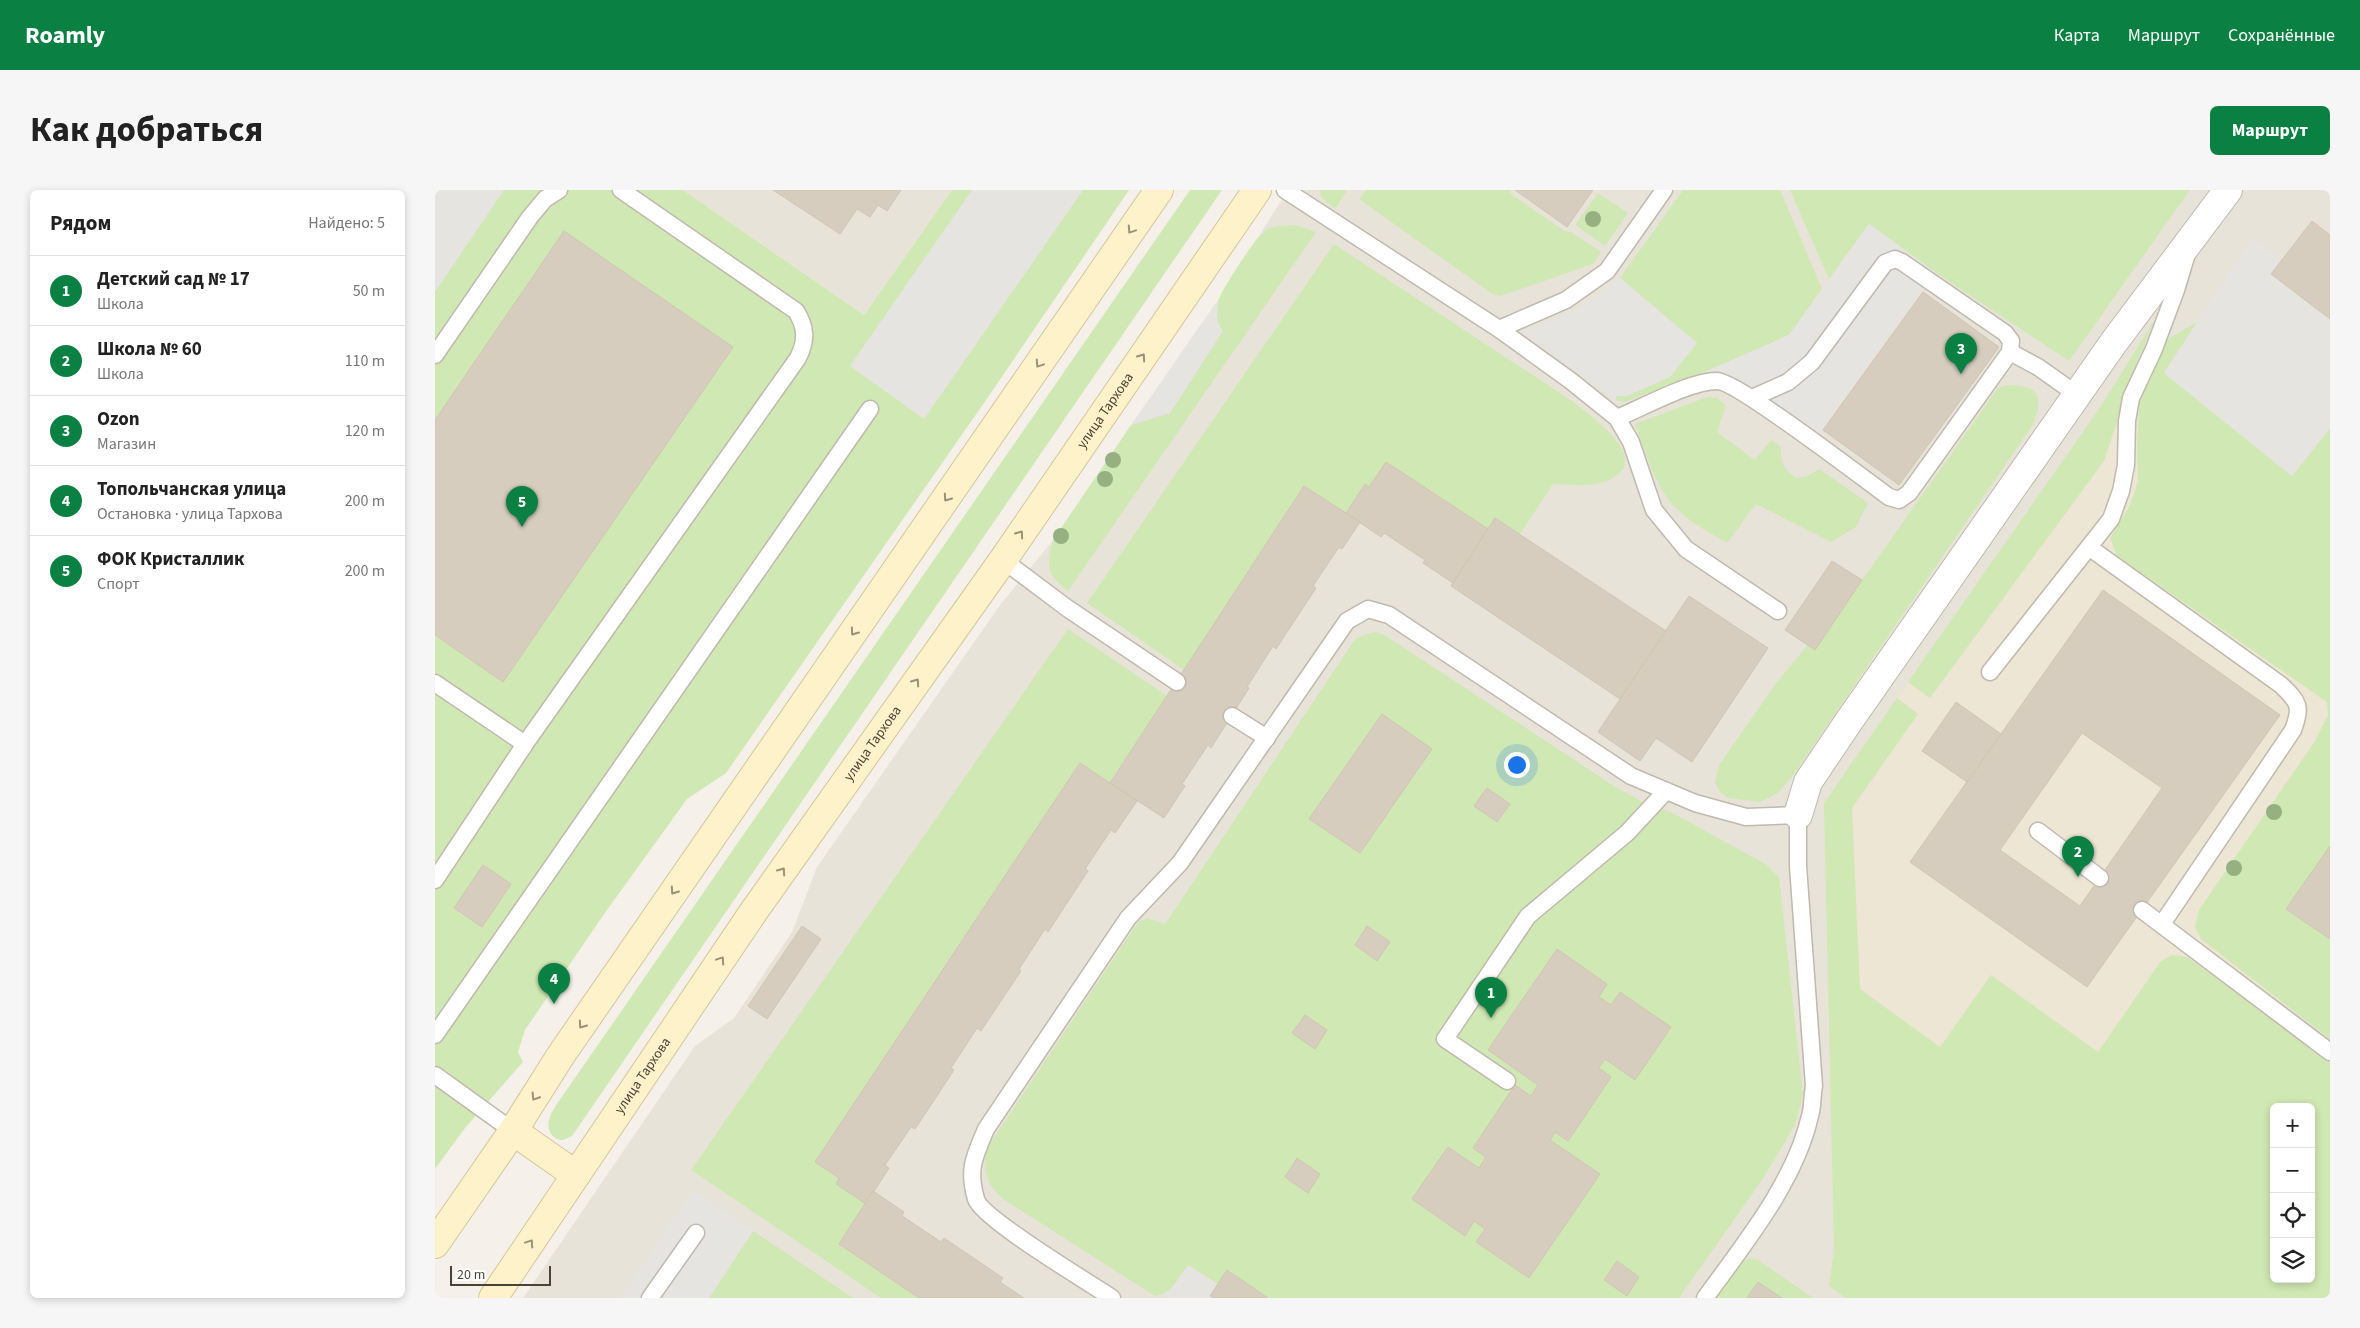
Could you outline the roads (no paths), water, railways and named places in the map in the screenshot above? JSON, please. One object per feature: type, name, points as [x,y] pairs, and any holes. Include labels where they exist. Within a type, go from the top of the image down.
[{"type":"main road","points":[[435,1244],[513,1131],[561,1055],[1159,190]]},
{"type":"main road","name":"улица Тархова","points":[[493,1298],[754,911],[1003,560],[1257,190]]},
{"type":"main road","points":[[513,1131],[576,1175]]},
{"type":"street","points":[[1797,815],[1808,782],[2079,396],[2114,342],[2228,190]]},
{"type":"lane","points":[[435,356],[530,217],[545,199],[559,190]]},
{"type":"lane","points":[[435,880],[525,744],[798,358],[804,346],[805,334],[802,321],[796,310],[621,190]]},
{"type":"lane","points":[[1285,190],[1499,329],[1571,381],[1617,418],[1631,442],[1654,510],[1686,549],[1778,611]]},
{"type":"lane","points":[[1499,329],[1566,300],[1607,271],[1664,190]]},
{"type":"lane","points":[[1990,672],[2090,548],[2111,519],[2121,491],[2126,465],[2127,421],[2131,398],[2176,290],[2191,238]]},
{"type":"lane","points":[[1617,418],[1703,382],[1721,381],[1752,398],[1889,496],[1899,500],[1909,493],[2010,352],[2011,341],[2005,333],[1895,259],[1885,263],[1812,362],[1787,382],[1752,398]]},
{"type":"lane","points":[[2010,352],[2038,367],[2079,396]]},
{"type":"lane","points":[[435,1035],[870,410]]},
{"type":"lane","points":[[2090,548],[2281,685],[2296,699],[2299,715],[2293,730],[2162,924]]},
{"type":"lane","points":[[1003,560],[1067,608],[1177,682]]},
{"type":"lane","points":[[1112,1298],[997,1221],[976,1201],[971,1166],[986,1129],[1128,918],[1180,863],[1347,621],[1368,609],[1389,615],[1631,776],[1695,802],[1746,817],[1797,815],[1798,866],[1813,1086],[1810,1116],[1792,1167],[1772,1202],[1705,1298]]},
{"type":"lane","points":[[435,683],[525,744]]},
{"type":"lane","points":[[1232,716],[1267,738]]},
{"type":"lane","points":[[1507,1080],[1445,1039],[1528,916],[1627,833],[1667,791]]},
{"type":"lane","points":[[2038,831],[2099,878]]},
{"type":"lane","points":[[2143,910],[2330,1052]]},
{"type":"lane","points":[[435,1075],[513,1131]]},
{"type":"lane","points":[[650,1298],[696,1232]]},
{"type":"place","name":"Ozon","points":[[1961,374]]},
{"type":"place","name":"ФОК Кристаллик","points":[[522,527]]},
{"type":"place","name":"Школа № 60","points":[[2078,877]]},
{"type":"place","name":"Топольчанская улица","points":[[554,1004]]},
{"type":"place","name":"Детский сад № 17","points":[[1491,1018]]}]
